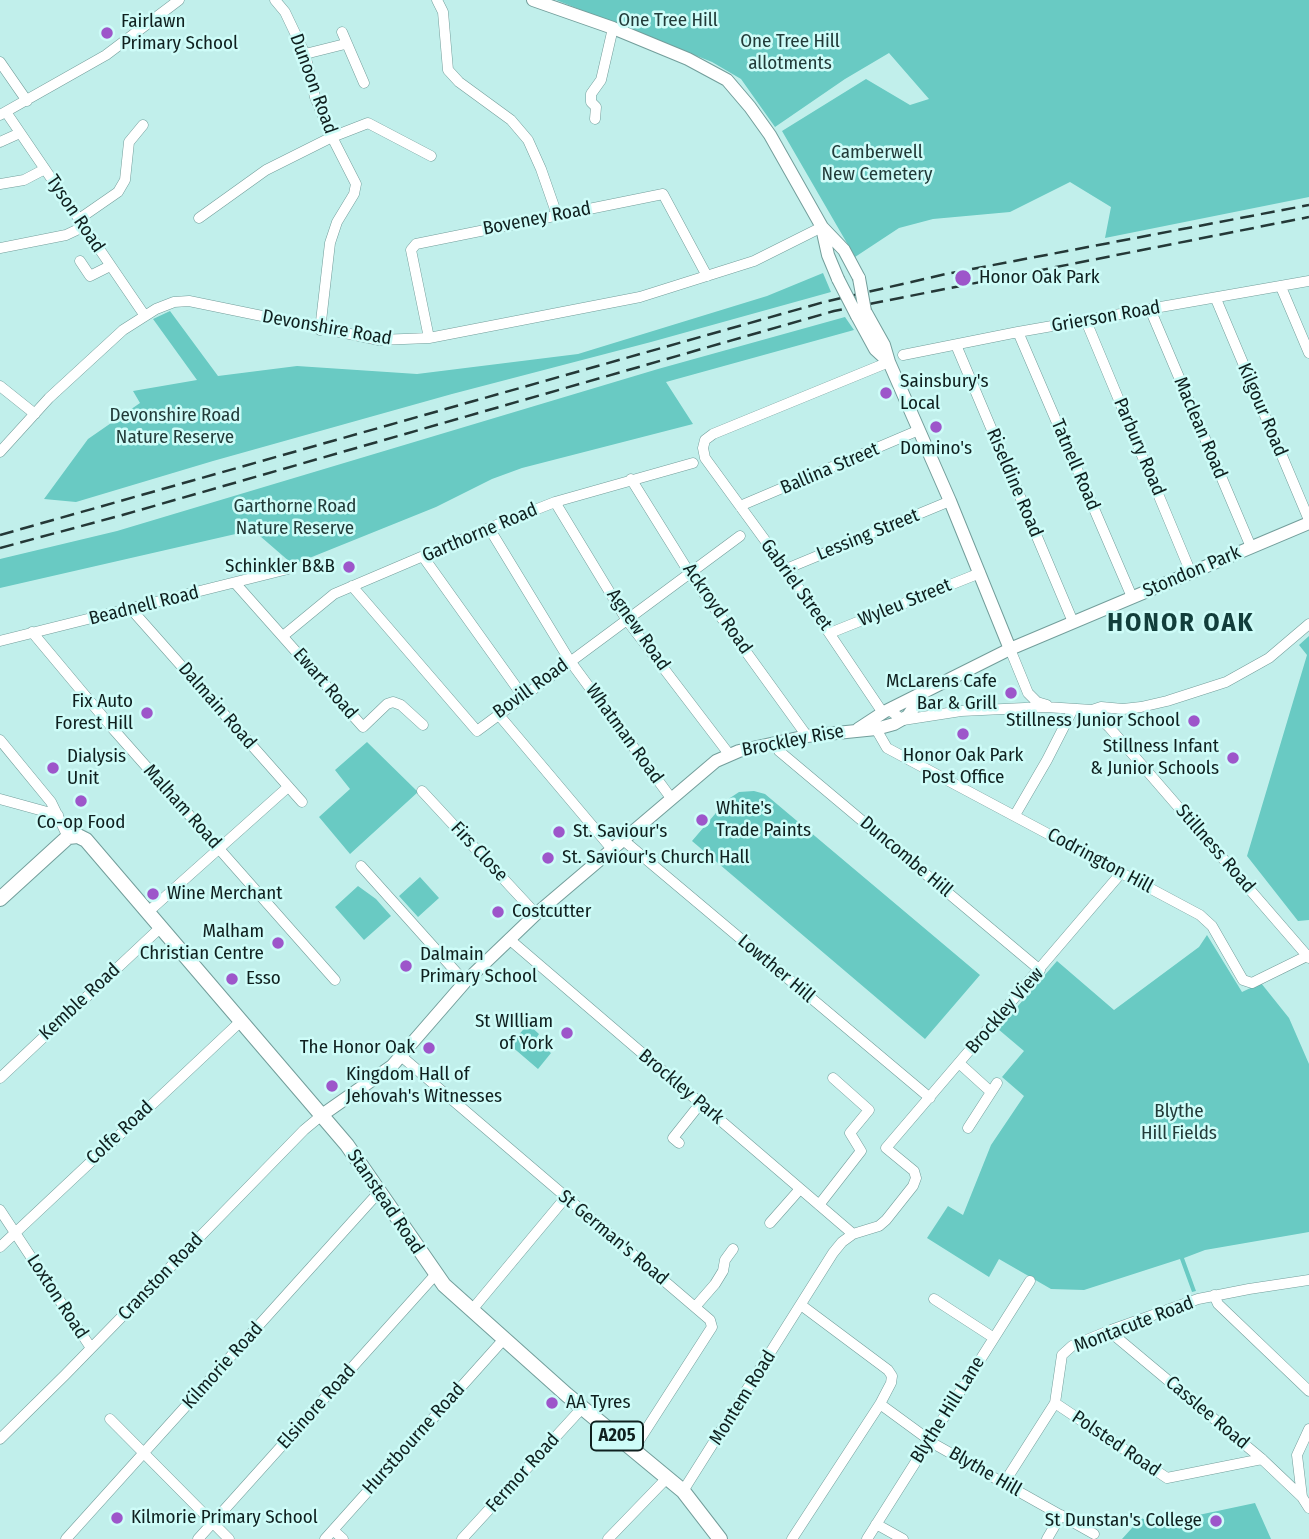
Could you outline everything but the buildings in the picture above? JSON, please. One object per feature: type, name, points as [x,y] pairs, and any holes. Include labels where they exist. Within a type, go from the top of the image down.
[{"type":"highway","points":[[0,899],[73,837]]},
{"type":"highway","name":"Stanstead Road","points":[[73,837],[86,840],[347,1145],[451,1293],[683,1491],[720,1539]]},
{"type":"main road","points":[[533,0],[613,27],[690,60],[727,80],[770,135],[822,227],[844,250],[859,278],[861,314]]},
{"type":"main road","points":[[822,227],[828,255],[838,279],[884,345],[1010,649]]},
{"type":"main road","name":"Stondon Park","points":[[858,729],[899,710],[923,694],[1010,649],[1309,522]]},
{"type":"main road","points":[[858,729],[876,729],[899,710]]},
{"type":"main road","name":"Brockley Rise","points":[[322,1115],[382,1074],[465,982],[509,939],[611,848],[716,761],[729,754],[775,743],[858,729]]},
{"type":"street","points":[[3,114],[106,55],[179,0]]},
{"type":"street","name":"Dunoon Road","points":[[275,0],[285,12],[305,54],[316,97],[332,137],[354,180],[356,191],[337,222],[330,243],[320,330]]},
{"type":"street","points":[[437,0],[443,12],[448,70],[459,82],[511,120],[528,140],[557,215]]},
{"type":"street","points":[[595,119],[596,107],[591,102],[591,94],[601,80],[613,27]]},
{"type":"street","points":[[342,32],[364,83]]},
{"type":"street","points":[[305,54],[345,44]]},
{"type":"street","points":[[0,62],[27,101]]},
{"type":"street","name":"Tyson Road","points":[[3,114],[20,133],[145,316]]},
{"type":"street","points":[[199,218],[266,170],[332,137],[368,123],[431,156]]},
{"type":"street","points":[[0,248],[66,235],[118,192],[125,180],[130,142],[143,125]]},
{"type":"street","points":[[0,142],[20,133]]},
{"type":"street","points":[[0,184],[23,180],[45,169]]},
{"type":"street","name":"Boveney Road","points":[[429,338],[411,250],[416,244],[663,194],[707,276]]},
{"type":"street","name":"Devonshire Road","points":[[0,452],[49,398],[123,330],[174,302],[189,302],[379,340],[429,338],[640,296],[754,261],[822,227]]},
{"type":"street","points":[[80,261],[90,276],[110,266]]},
{"type":"street","name":"Grierson Road","points":[[903,355],[1309,281]]},
{"type":"street","points":[[1281,288],[1309,353]]},
{"type":"street","name":"Kilgour Road","points":[[1216,299],[1309,522]]},
{"type":"street","name":"Maclean Road","points":[[1150,309],[1251,547]]},
{"type":"street","name":"Parbury Road","points":[[1086,321],[1191,573]]},
{"type":"street","name":"Tatnell Road","points":[[1018,332],[1132,597]]},
{"type":"street","name":"Riseldine Road","points":[[956,345],[1073,622]]},
{"type":"street","name":"Gabriel Street","points":[[889,362],[713,433],[704,444],[705,458],[830,633],[899,710]]},
{"type":"street","points":[[0,386],[35,414]]},
{"type":"street","name":"Ballina Street","points":[[740,506],[919,430]]},
{"type":"street","name":"Garthorne Road","points":[[284,636],[334,594],[424,558],[489,528],[555,502],[693,463]]},
{"type":"street","name":"Ackroyd Road","points":[[631,479],[689,573],[807,736]]},
{"type":"street","name":"Lessing Street","points":[[786,569],[950,501]]},
{"type":"street","name":"Agnew Road","points":[[555,502],[626,619],[729,754]]},
{"type":"street","name":"Whatman Road","points":[[489,528],[570,661],[671,798]]},
{"type":"street","name":"Bovill Road","points":[[352,586],[477,730],[740,536]]},
{"type":"street","points":[[424,558],[522,695]]},
{"type":"street","name":"Beadnell Road","points":[[0,641],[288,569]]},
{"type":"street","name":"Wyleu Street","points":[[830,633],[980,573]]},
{"type":"street","name":"Ewart Road","points":[[236,583],[363,727],[387,704],[394,702],[423,725]]},
{"type":"street","name":"Dalmain Road","points":[[131,609],[302,802]]},
{"type":"street","points":[[899,710],[1123,709],[1167,701],[1226,682],[1269,658],[1309,624]]},
{"type":"street","name":"Malham Road","points":[[32,632],[114,730],[335,981]]},
{"type":"street","points":[[1010,649],[1028,693],[1037,702],[1054,708]]},
{"type":"street","points":[[1016,708],[1025,701],[1028,693]]},
{"type":"street","points":[[1015,815],[1073,709]]},
{"type":"street","points":[[1112,731],[1114,715],[1123,709]]},
{"type":"street","name":"Stillness Road","points":[[1092,710],[1308,957]]},
{"type":"street","points":[[498,714],[611,848]]},
{"type":"street","name":"Codrington Hill","points":[[876,729],[887,748],[1206,919],[1243,980],[1252,983],[1308,957]]},
{"type":"street","name":"Stanstead Road","points":[[0,740],[51,802],[73,837]]},
{"type":"street","name":"Duncombe Hill","points":[[775,743],[779,751],[1040,970]]},
{"type":"street","points":[[148,912],[288,787]]},
{"type":"street","name":"Firs Close","points":[[422,791],[536,914]]},
{"type":"street","points":[[0,799],[58,815]]},
{"type":"street","name":"Lowther Hill","points":[[622,839],[930,1098]]},
{"type":"street","points":[[361,866],[465,982]]},
{"type":"street","name":"Brockley View","points":[[853,1234],[879,1226],[913,1186],[916,1178],[914,1171],[886,1148],[1122,872]]},
{"type":"street","name":"Kemble Road","points":[[0,1078],[161,927]]},
{"type":"street","name":"Brockley Park","points":[[509,939],[853,1234]]},
{"type":"street","name":"Colfe Road","points":[[0,1247],[241,1021]]},
{"type":"street","name":"St German's Road","points":[[401,1056],[710,1320],[712,1327],[633,1450]]},
{"type":"street","points":[[959,1063],[995,1087],[968,1128]]},
{"type":"street","points":[[818,1205],[861,1151],[850,1133],[869,1110],[833,1078]]},
{"type":"street","points":[[679,1143],[673,1138],[700,1104]]},
{"type":"street","name":"Cranston Road","points":[[0,1439],[322,1115]]},
{"type":"street","points":[[770,1223],[800,1189]]},
{"type":"street","name":"Kilmorie Road","points":[[66,1539],[379,1192]]},
{"type":"street","points":[[471,1311],[566,1197]]},
{"type":"street","name":"Loxton Road","points":[[0,1210],[91,1348]]},
{"type":"street","name":"Montem Road","points":[[683,1491],[833,1253],[853,1234]]},
{"type":"street","points":[[695,1307],[715,1284],[733,1249]]},
{"type":"street","name":"Elsinore Road","points":[[198,1539],[436,1274]]},
{"type":"street","points":[[1214,1295],[1309,1280]]},
{"type":"street","name":"Blythe Hill Lane","points":[[867,1539],[1030,1282]]},
{"type":"street","name":"Montacute Road","points":[[1004,1483],[1055,1403],[1062,1355],[1072,1346],[1214,1295],[1218,1304],[1309,1391]]},
{"type":"street","points":[[933,1299],[994,1338]]},
{"type":"street","points":[[792,1539],[880,1404],[892,1376],[888,1370],[801,1305]]},
{"type":"street","name":"Casslee Road","points":[[1111,1330],[1303,1497]]},
{"type":"street","name":"Hurstbourne Road","points":[[325,1539],[504,1339]]},
{"type":"street","name":"Polsted Road","points":[[1055,1403],[1167,1478],[1262,1459]]},
{"type":"street","name":"Blythe Hill","points":[[880,1404],[936,1445],[1094,1534]]},
{"type":"street","name":"Fermor Road","points":[[462,1539],[583,1407]]},
{"type":"street","points":[[110,1419],[141,1457],[214,1522],[229,1539]]},
{"type":"street","points":[[1309,1429],[1297,1455],[1303,1497],[1309,1508]]},
{"type":"street","points":[[608,1539],[666,1479]]},
{"type":"street","points":[[1047,1539],[1061,1515]]},
{"type":"street","points":[[876,1524],[903,1539]]},
{"type":"street","points":[[333,1530],[343,1539]]},
{"type":"green space","points":[[556,0],[1309,0],[1309,197],[1105,238],[1111,207],[1070,182],[1010,212],[933,219],[899,228],[855,257],[782,131],[866,79],[910,105],[929,99],[889,53],[845,79],[775,127],[741,79],[712,62]]},
{"type":"green space","name":"Devonshire Road Nature Reserve","points":[[823,273],[831,292],[452,394],[76,502],[44,499],[88,439],[140,403],[133,391],[197,380],[153,319],[170,311],[218,376],[297,366],[417,374],[578,354],[767,296]]},
{"type":"green space","name":"Garthorne Road Nature Reserve","points":[[845,317],[854,330],[666,382],[693,424],[522,468],[492,479],[436,507],[297,563],[290,562],[253,530],[0,588],[0,559],[117,531],[658,369]]},
{"type":"green space","points":[[1309,636],[1309,920],[1298,921],[1247,856],[1307,655],[1299,645]]},
{"type":"green space","points":[[367,742],[418,792],[350,854],[319,817],[350,789],[335,770]]},
{"type":"green space","points":[[754,791],[765,794],[980,975],[925,1039],[692,841],[727,800],[739,792]]},
{"type":"green space","points":[[420,877],[439,898],[418,917],[399,896]]},
{"type":"green space","points":[[358,886],[376,899],[391,916],[364,940],[335,907]]},
{"type":"green space","name":"Blythe Hill Fields","points":[[1207,935],[1242,992],[1261,983],[1289,1018],[1309,1064],[1309,1232],[1205,1250],[1184,1258],[1196,1291],[1192,1292],[1180,1259],[1084,1290],[1051,1289],[999,1259],[989,1277],[927,1238],[948,1206],[963,1215],[991,1145],[1024,1096],[1002,1077],[1024,1051],[998,1029],[1057,961],[1114,1010],[1199,947]]},
{"type":"green space","points":[[528,1024],[539,1034],[535,1040],[551,1053],[538,1069],[510,1045]]},
{"type":"green space","name":"St Dunstan's College","points":[[1255,1503],[1271,1539],[1122,1539],[1141,1518],[1156,1524]]},
{"type":"railway","points":[[0,535],[824,302],[946,274],[1309,205]]},
{"type":"railway","points":[[0,548],[834,311],[1309,217]]},
{"type":"place","name":"Fairlawn Primary School","points":[[107,33]]},
{"type":"place","name":"Honor Oak Park","points":[[963,278]]},
{"type":"place","name":"Sainsbury's Local","points":[[886,393]]},
{"type":"place","name":"Domino's","points":[[936,427]]},
{"type":"place","name":"Schinkler B&B","points":[[349,567]]},
{"type":"place","name":"McLarens Cafe Bar & Grill","points":[[1011,693]]},
{"type":"place","name":"Fix Auto Forest Hill","points":[[147,713]]},
{"type":"place","name":"Stillness Junior School","points":[[1194,721]]},
{"type":"place","name":"Honor Oak Park Post Office","points":[[963,734]]},
{"type":"place","name":"Stillness Infant & Junior Schools","points":[[1233,758]]},
{"type":"place","name":"Dialysis Unit","points":[[53,768]]},
{"type":"place","name":"Co-op Food","points":[[81,801]]},
{"type":"place","name":"White's Trade Paints","points":[[702,820]]},
{"type":"place","name":"St. Saviour's","points":[[559,832]]},
{"type":"place","name":"St. Saviour's Church Hall","points":[[548,858]]},
{"type":"place","name":"Wine Merchant","points":[[153,894]]},
{"type":"place","name":"Costcutter","points":[[498,912]]},
{"type":"place","name":"Malham Christian Centre","points":[[278,943]]},
{"type":"place","name":"Dalmain Primary School","points":[[406,966]]},
{"type":"place","name":"Esso","points":[[232,979]]},
{"type":"place","name":"St WIlliam of York","points":[[567,1033]]},
{"type":"place","name":"The Honor Oak","points":[[429,1048]]},
{"type":"place","name":"Kingdom Hall of Jehovah's Witnesses","points":[[332,1086]]},
{"type":"place","name":"AA Tyres","points":[[552,1403]]},
{"type":"place","name":"Kilmorie Primary School","points":[[117,1518]]},
{"type":"place","name":"St Dunstan's College","points":[[1216,1521]]},
{"type":"district","name":"HONOR OAK","points":[[1181,624]]},
{"type":"park label","name":"One Tree Hill","points":[[668,21]]},
{"type":"park label","name":"One Tree Hill allotments","points":[[790,53]]},
{"type":"park label","name":"Camberwell New Cemetery","points":[[877,164]]}]
